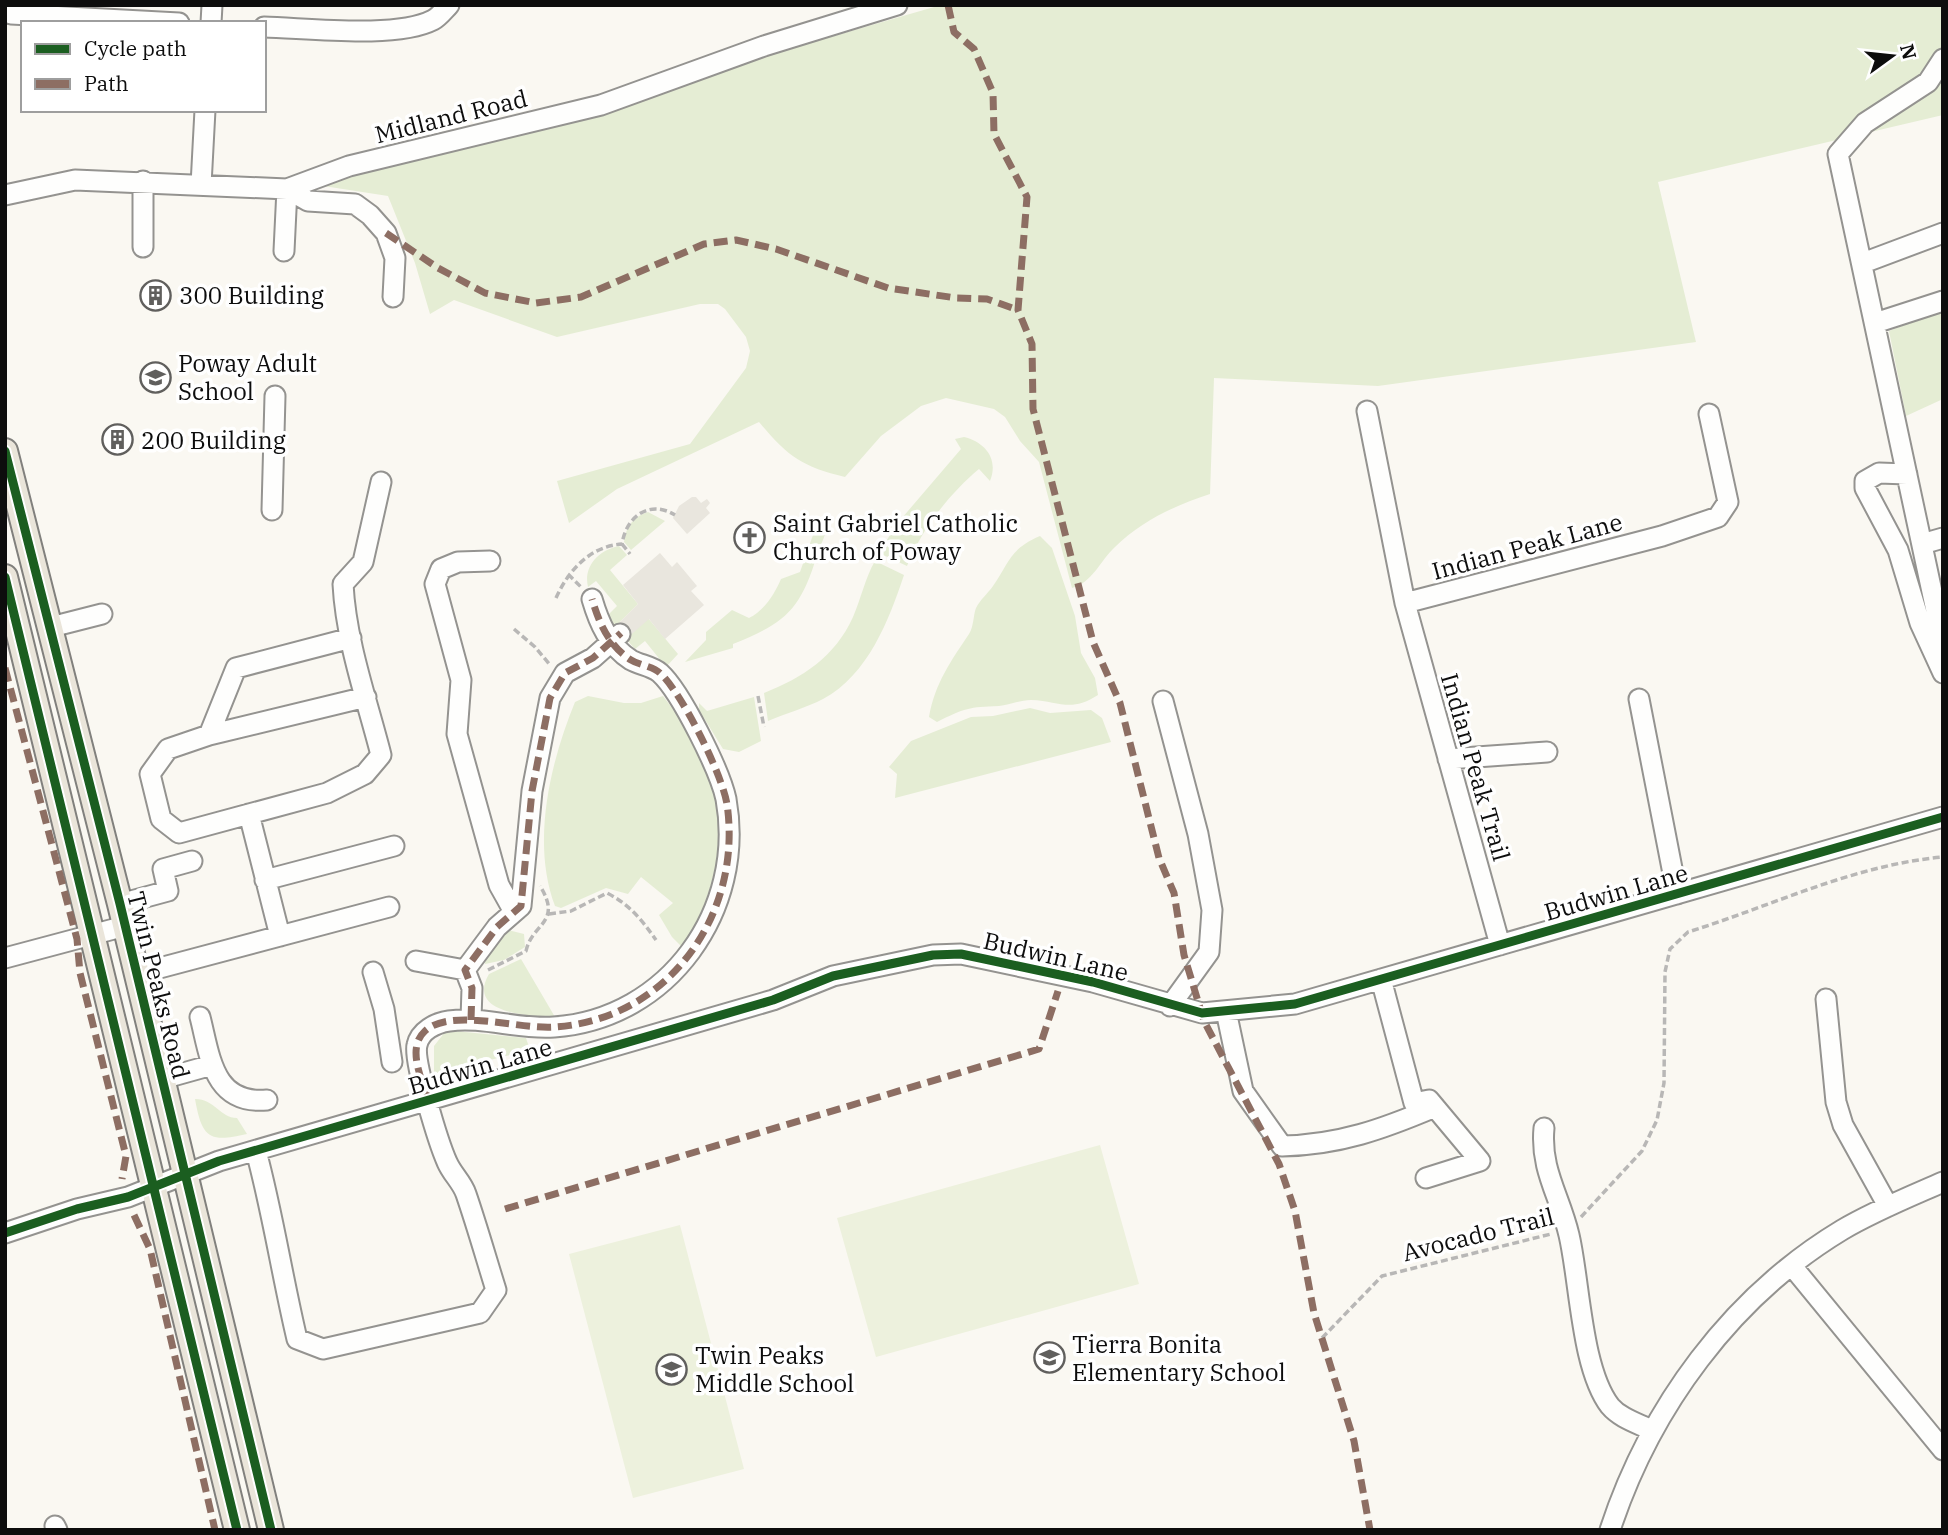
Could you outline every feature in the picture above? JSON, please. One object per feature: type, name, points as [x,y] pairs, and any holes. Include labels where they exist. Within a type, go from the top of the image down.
[{"type":"main road","name":"Twin Peaks Road","points":[[5,451],[123,915],[271,1530]]},
{"type":"main road","name":"Twin Peaks Road","points":[[5,577],[237,1530]]},
{"type":"street","points":[[266,27],[361,30],[411,27],[435,19],[449,5]]},
{"type":"street","name":"Midland Road","points":[[5,195],[75,180],[287,189],[349,166],[601,106],[764,46],[897,5]]},
{"type":"street","points":[[5,9],[10,14],[141,21]]},
{"type":"street","points":[[1943,60],[1928,82],[1866,123],[1838,154],[1943,643]]},
{"type":"street","points":[[201,185],[205,112]]},
{"type":"street","points":[[143,181],[143,247]]},
{"type":"street","points":[[284,251],[287,189],[308,201],[355,204],[370,215],[386,233],[395,258],[393,297]]},
{"type":"street","points":[[1863,263],[1943,233]]},
{"type":"street","points":[[1877,332],[1943,301]]},
{"type":"street","points":[[272,510],[275,396]]},
{"type":"street","name":"Indian Peak Trail","points":[[1367,411],[1405,603],[1500,945]]},
{"type":"street","name":"Indian Peak Lane","points":[[1405,603],[1662,536],[1718,517],[1728,502],[1709,414]]},
{"type":"street","points":[[1907,474],[1879,474],[1865,481],[1865,488],[1898,551],[1920,623],[1943,673]]},
{"type":"street","points":[[366,697],[209,735],[168,749],[150,774],[161,819],[179,833],[327,793],[365,774],[381,755],[344,610],[342,584],[363,562],[381,482]]},
{"type":"street","points":[[1922,544],[1943,538]]},
{"type":"street","points":[[490,561],[458,562],[441,569],[435,584],[461,680],[456,715],[457,734],[499,885],[517,908]]},
{"type":"street","points":[[256,1151],[274,1221],[275,1247],[296,1339],[323,1349],[480,1313],[496,1290],[464,1191],[447,1163],[416,1056],[419,1038],[425,1031],[445,1021],[471,1020],[528,1028],[585,1023],[619,1012],[649,995],[693,951],[723,889],[729,858],[729,825],[719,776],[699,734],[660,673],[631,660],[616,637],[599,623],[592,599]]},
{"type":"street","points":[[51,627],[102,614]]},
{"type":"street","points":[[467,973],[517,908],[526,877],[532,791],[543,719],[560,679],[616,637]]},
{"type":"street","points":[[209,735],[236,668],[351,638]]},
{"type":"street","points":[[1639,699],[1677,894]]},
{"type":"street","points":[[1163,701],[1198,834],[1212,910],[1209,952],[1170,1006]]},
{"type":"street","points":[[1448,759],[1547,752]]},
{"type":"street","points":[[249,814],[280,936]]},
{"type":"street","name":"Budwin Lane","points":[[5,1233],[77,1209],[128,1197],[185,1174],[256,1151],[773,1000],[833,976],[933,955],[977,957],[1093,982],[1202,1013],[1295,1004],[1943,817]]},
{"type":"street","points":[[265,880],[394,846]]},
{"type":"street","points":[[5,958],[94,934],[168,891],[163,869],[192,861]]},
{"type":"street","points":[[137,974],[389,907]]},
{"type":"street","points":[[416,961],[467,973]]},
{"type":"street","points":[[373,972],[384,1009],[392,1062]]},
{"type":"street","points":[[467,973],[474,1003],[471,1020]]},
{"type":"street","points":[[1381,979],[1413,1103],[1429,1100],[1480,1161],[1426,1178]]},
{"type":"street","points":[[1826,999],[1836,1102],[1843,1125],[1888,1206]]},
{"type":"street","points":[[1226,1011],[1243,1091],[1282,1146],[1320,1146],[1380,1130],[1435,1107]]},
{"type":"street","points":[[200,1017],[216,1076],[228,1090],[254,1101],[267,1100]]},
{"type":"street","points":[[162,1079],[212,1065]]},
{"type":"street","points":[[1544,1128],[1542,1152],[1567,1230],[1593,1369],[1608,1404],[1619,1415],[1651,1430]]},
{"type":"street","points":[[1610,1530],[1622,1494],[1651,1430],[1702,1355],[1748,1304],[1792,1266],[1841,1231],[1888,1206],[1943,1182]]},
{"type":"street","points":[[1792,1266],[1943,1450]]},
{"type":"path","points":[[630,554],[622,544],[625,526],[635,515],[658,508],[675,515]]},
{"type":"path","points":[[556,598],[568,574],[583,560],[604,548],[622,544]]},
{"type":"path","points":[[514,629],[535,647],[560,679]]},
{"type":"path","points":[[758,696],[764,727]]},
{"type":"path","points":[[467,973],[526,951],[529,940],[542,929],[549,914],[545,894],[540,886],[526,877]]},
{"type":"path","points":[[549,914],[571,911],[607,893],[640,918],[656,940]]},
{"type":"green space","points":[[941,5],[1943,5],[1943,115],[1658,182],[1696,342],[1378,386],[1214,378],[1210,494],[1184,503],[1136,529],[1115,547],[1090,577],[1072,588],[1039,462],[1020,441],[1005,417],[994,409],[946,398],[921,406],[881,436],[845,477],[817,469],[796,458],[778,444],[759,422],[617,489],[569,523],[557,481],[690,444],[746,368],[750,351],[746,337],[725,309],[718,304],[700,304],[557,337],[454,300],[430,314],[415,263],[388,196],[317,185]]},
{"type":"green space","points":[[1943,310],[1943,399],[1906,416],[1889,331]]},
{"type":"green space","points":[[964,437],[984,447],[988,453],[993,466],[990,481],[979,469],[957,489],[928,526],[907,566],[879,553],[896,525],[961,449],[955,439]]},
{"type":"green space","points":[[648,512],[665,521],[631,550],[624,542],[626,531],[634,519]]},
{"type":"green space","points":[[826,525],[811,574],[788,613],[778,622],[733,644],[733,648],[685,662],[706,640],[706,632],[732,610],[749,618],[769,601],[781,579],[800,572],[813,535],[820,526]]},
{"type":"green space","points":[[1040,536],[1052,548],[1075,616],[1081,653],[1095,678],[1098,695],[1072,705],[1031,700],[974,708],[937,722],[929,717],[935,693],[971,631],[976,608],[1016,551]]},
{"type":"green space","points":[[619,546],[627,555],[610,570],[638,604],[615,627],[607,616],[617,606],[596,581],[588,587],[587,579],[594,560],[605,551]]},
{"type":"green space","points":[[875,561],[904,575],[875,645],[853,676],[839,689],[810,705],[768,721],[764,693],[804,673],[837,644],[853,617]]},
{"type":"green space","points":[[648,618],[678,654],[666,667],[645,641],[635,649],[626,639]]},
{"type":"green space","points":[[588,696],[624,703],[641,703],[663,696],[685,727],[701,757],[712,788],[718,819],[718,850],[712,881],[683,948],[672,937],[659,915],[673,903],[641,877],[628,894],[606,888],[561,908],[555,906],[544,856],[544,830],[551,777],[575,702]]},
{"type":"green space","points":[[754,697],[761,741],[739,752],[723,749],[699,710],[699,703],[707,711]]},
{"type":"green space","points":[[1030,708],[1050,713],[1091,710],[1102,718],[1111,742],[895,798],[897,774],[889,767],[911,741],[971,717],[993,716]]},
{"type":"green space","points":[[508,930],[524,934],[525,947],[504,960],[485,964],[493,945]]},
{"type":"green space","points":[[521,959],[555,1017],[519,1014],[494,1005],[486,998],[484,988],[489,974]]},
{"type":"green space","points":[[445,1032],[526,1038],[530,1050],[434,1074],[434,1046]]},
{"type":"green space","points":[[195,1099],[208,1102],[226,1115],[237,1118],[247,1134],[224,1138],[209,1134],[201,1122]]},
{"type":"green space","points":[[1100,1145],[1139,1284],[876,1357],[837,1218]]},
{"type":"green space","points":[[680,1225],[744,1469],[633,1498],[569,1254]]},
{"type":"shaded area","points":[[696,497],[701,503],[707,499],[710,503],[706,508],[710,513],[687,534],[673,518],[679,506]]},
{"type":"shaded area","points":[[660,553],[672,567],[677,562],[697,586],[691,591],[704,605],[665,639],[649,619],[626,639],[615,627],[638,604],[623,585]]},
{"type":"marked path","points":[[948,5],[954,32],[974,49],[993,93],[994,134],[1027,197],[1018,310],[1032,344],[1033,409],[1093,642],[1120,703],[1159,858],[1174,893],[1184,955],[1204,1021],[1279,1164],[1295,1211],[1314,1313],[1354,1441],[1370,1530]]},
{"type":"marked path","points":[[386,233],[438,268],[485,293],[536,303],[581,297],[704,244],[736,240],[776,249],[888,288],[956,298],[987,299],[1018,310]]},
{"type":"marked path","points":[[429,1101],[416,1055],[419,1038],[425,1031],[437,1024],[468,1020],[555,1027],[596,1020],[632,1004],[664,982],[690,954],[710,921],[723,884],[729,845],[727,804],[718,774],[690,715],[669,683],[660,673],[631,660],[617,648],[602,625],[592,599]]},
{"type":"marked path","points":[[471,1020],[472,988],[465,970],[497,927],[521,906],[532,791],[550,698],[565,673],[593,658],[621,633]]},
{"type":"marked path","points":[[5,668],[77,939],[80,973],[126,1156],[122,1179]]},
{"type":"marked path","points":[[505,1209],[1039,1049],[1058,991]]},
{"type":"marked path","points":[[134,1215],[150,1249],[215,1530]]},
{"type":"cycle path","points":[[5,451],[120,904],[271,1530]]},
{"type":"cycle path","points":[[5,577],[237,1530]]},
{"type":"cycle path","points":[[5,1233],[77,1209],[128,1197],[219,1161],[773,1000],[833,976],[933,955],[961,954],[1093,982],[1202,1013],[1295,1004],[1943,817]]},
{"type":"place","name":"300 Building","points":[[156,295]]},
{"type":"place","name":"Poway Adult School","points":[[155,377]]},
{"type":"place","name":"200 Building","points":[[118,440]]},
{"type":"place","name":"Saint Gabriel Catholic Church of Poway","points":[[750,537]]},
{"type":"place","name":"Tierra Bonita Elementary School","points":[[1049,1358]]},
{"type":"place","name":"Twin Peaks Middle School","points":[[672,1369]]}]
